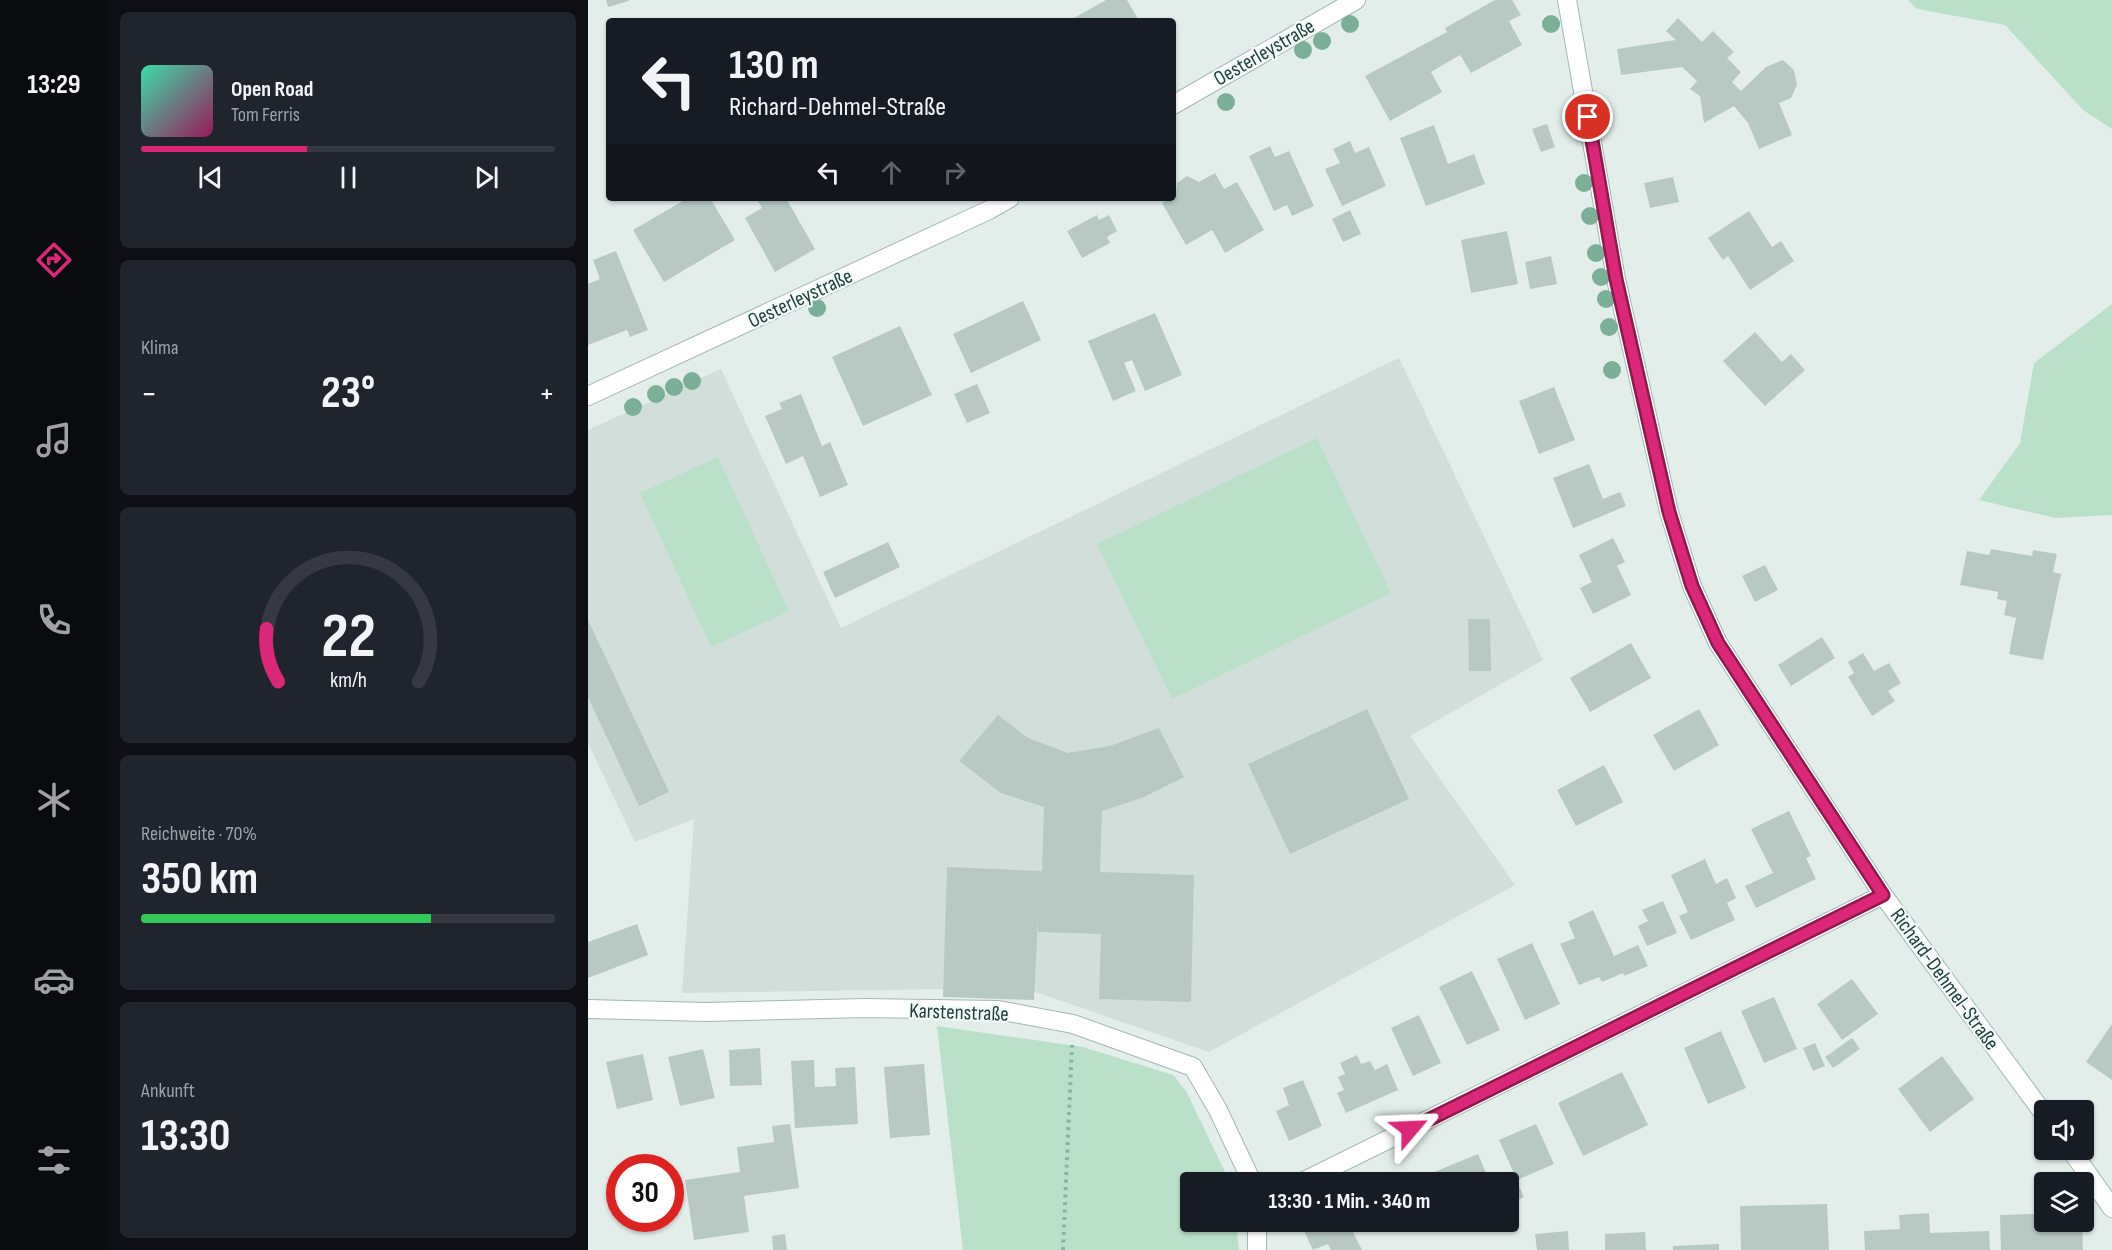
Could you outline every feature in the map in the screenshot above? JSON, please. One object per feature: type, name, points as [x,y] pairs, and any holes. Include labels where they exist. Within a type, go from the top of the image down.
[{"type":"street","name":"Oesterleystraße","points":[[1176,103],[1356,0]]},
{"type":"street","name":"Richard-Dehmel-Straße","points":[[1567,0],[1616,279],[1669,512],[1692,586],[1718,643],[1883,895],[2034,1100]]},
{"type":"street","name":"Oesterleystraße","points":[[588,396],[1005,201]]},
{"type":"street","points":[[1322,1172],[1883,895]]},
{"type":"street","name":"Karstenstraße","points":[[588,1009],[706,1012],[864,1008],[998,1010],[1073,1024],[1193,1067],[1218,1110],[1247,1172]]},
{"type":"street","points":[[2078,1160],[2112,1208]]},
{"type":"street","points":[[1257,1232],[1257,1250]]},
{"type":"path","points":[[1063,1250],[1073,1024]]},
{"type":"shaded area","points":[[1399,358],[1543,660],[1410,736],[1515,885],[1209,1052],[1024,988],[682,993],[694,819],[635,842],[588,743],[588,430],[721,369],[841,628]]},
{"type":"green space","points":[[1908,0],[2112,0],[2112,129],[2083,110],[2005,25],[1917,9]]},
{"type":"green space","points":[[2112,304],[2112,515],[2055,518],[1979,500],[2020,443],[2034,363]]},
{"type":"green space","points":[[1317,438],[1391,593],[1172,699],[1097,544]]},
{"type":"green space","points":[[718,457],[789,611],[711,647],[640,493]]},
{"type":"green space","points":[[937,1026],[1083,1047],[1173,1075],[1186,1091],[1225,1172],[1180,1172],[1180,1232],[1237,1232],[1239,1250],[963,1250]]},
{"type":"building","points":[[606,0],[629,0],[629,1],[608,7]]},
{"type":"building","points":[[1106,0],[1127,0],[1137,18],[1074,18]]},
{"type":"building","points":[[1495,0],[1512,0],[1521,15],[1509,21],[1522,45],[1471,73],[1460,55],[1431,72],[1442,92],[1390,121],[1365,76],[1447,32],[1445,28]]},
{"type":"building","points":[[1678,18],[1702,42],[1713,31],[1734,52],[1727,58],[1741,72],[1732,82],[1741,91],[1766,67],[1783,60],[1794,70],[1797,85],[1791,98],[1779,103],[1792,135],[1759,149],[1748,123],[1734,106],[1704,123],[1700,96],[1690,89],[1697,81],[1682,67],[1621,75],[1617,49],[1676,40],[1666,31]]},
{"type":"building","points":[[1547,124],[1555,147],[1541,152],[1532,129]]},
{"type":"building","points":[[1434,125],[1448,164],[1474,154],[1485,184],[1426,206],[1400,138]]},
{"type":"building","points":[[1350,141],[1355,153],[1369,147],[1386,186],[1342,206],[1325,169],[1340,163],[1333,149]]},
{"type":"building","points":[[1270,146],[1275,157],[1289,151],[1314,206],[1292,216],[1287,205],[1274,211],[1249,156]]},
{"type":"building","points":[[1215,173],[1224,189],[1237,182],[1264,230],[1225,253],[1212,230],[1186,245],[1162,203],[1176,201],[1177,183],[1187,176],[1199,182]]},
{"type":"building","points":[[1673,177],[1679,202],[1650,208],[1644,183]]},
{"type":"building","points":[[683,201],[712,201],[735,240],[664,282],[633,230]]},
{"type":"building","points":[[758,201],[788,201],[815,249],[775,272],[745,218],[762,208]]},
{"type":"building","points":[[1350,210],[1361,234],[1343,242],[1332,219]]},
{"type":"building","points":[[1749,211],[1772,247],[1781,241],[1794,261],[1750,290],[1728,256],[1723,260],[1708,238]]},
{"type":"building","points":[[1097,215],[1099,220],[1109,215],[1117,231],[1107,237],[1110,243],[1082,258],[1067,231]]},
{"type":"building","points":[[1507,231],[1518,284],[1471,293],[1461,240]]},
{"type":"building","points":[[616,251],[648,330],[630,337],[627,330],[588,345],[588,284],[600,279],[593,260]]},
{"type":"building","points":[[1551,256],[1557,284],[1530,289],[1525,262]]},
{"type":"building","points":[[1023,301],[1041,340],[971,373],[953,334]]},
{"type":"building","points":[[1155,313],[1182,375],[1145,391],[1132,360],[1124,363],[1136,391],[1113,401],[1088,341]]},
{"type":"building","points":[[900,326],[932,395],[863,426],[832,357]]},
{"type":"building","points":[[1755,332],[1782,362],[1791,354],[1805,370],[1765,406],[1723,361]]},
{"type":"building","points":[[977,384],[990,413],[967,423],[954,394]]},
{"type":"building","points":[[1554,387],[1575,440],[1539,454],[1519,401]]},
{"type":"building","points":[[801,394],[822,446],[830,442],[848,485],[820,497],[803,456],[786,464],[765,416],[782,409],[779,403]]},
{"type":"building","points":[[1589,464],[1603,499],[1620,492],[1626,506],[1573,528],[1553,478]]},
{"type":"building","points":[[1613,538],[1625,562],[1617,566],[1631,595],[1593,614],[1580,588],[1592,582],[1579,555]]},
{"type":"building","points":[[888,542],[900,567],[835,598],[823,572]]},
{"type":"building","points":[[1991,549],[2032,556],[2033,550],[2057,554],[2053,572],[2061,574],[2043,660],[2009,654],[2016,618],[2004,615],[2007,601],[1997,599],[1998,592],[1960,585],[1967,551],[1989,555]]},
{"type":"building","points":[[1765,565],[1778,590],[1755,602],[1742,576]]},
{"type":"building","points":[[1468,619],[1490,619],[1491,671],[1469,671]]},
{"type":"building","points":[[588,620],[669,792],[639,806],[588,697]]},
{"type":"building","points":[[1822,637],[1835,658],[1791,686],[1778,665]]},
{"type":"building","points":[[1631,643],[1651,678],[1590,712],[1570,678]]},
{"type":"building","points":[[1863,653],[1874,671],[1889,663],[1901,683],[1888,691],[1895,701],[1872,716],[1848,677],[1854,673],[1848,662]]},
{"type":"building","points":[[1367,709],[1409,799],[1290,854],[1248,764]]},
{"type":"building","points":[[1699,709],[1719,745],[1674,771],[1653,735]]},
{"type":"building","points":[[998,715],[1028,738],[1068,753],[1110,746],[1159,728],[1184,777],[1144,797],[1102,811],[1100,872],[1194,875],[1191,1002],[1099,999],[1101,934],[1038,932],[1038,918],[1034,1000],[943,997],[947,867],[1042,871],[1044,807],[1001,793],[959,761]]},
{"type":"building","points":[[1604,765],[1623,802],[1576,826],[1557,790]]},
{"type":"building","points":[[1789,811],[1811,856],[1806,858],[1816,879],[1756,908],[1745,886],[1773,873],[1751,829]]},
{"type":"building","points":[[1705,859],[1716,884],[1727,878],[1736,898],[1727,903],[1735,920],[1691,940],[1679,916],[1688,912],[1671,875]]},
{"type":"building","points":[[1663,901],[1677,933],[1647,946],[1638,926],[1648,921],[1642,910]]},
{"type":"building","points":[[1593,910],[1614,956],[1638,945],[1648,966],[1624,976],[1623,973],[1602,982],[1599,977],[1579,985],[1560,944],[1575,938],[1568,922]]},
{"type":"building","points":[[637,924],[648,955],[588,978],[588,942]]},
{"type":"building","points":[[1532,943],[1560,1004],[1525,1020],[1497,959]]},
{"type":"building","points":[[1472,971],[1500,1030],[1467,1045],[1439,987]]},
{"type":"building","points":[[1852,979],[1878,1014],[1842,1040],[1817,1004]]},
{"type":"building","points":[[1774,997],[1797,1049],[1764,1063],[1741,1011]]},
{"type":"building","points":[[1419,1015],[1441,1063],[1413,1076],[1391,1028]]},
{"type":"building","points":[[2112,1024],[2112,1080],[2086,1062]]},
{"type":"building","points":[[1721,1031],[1746,1088],[1708,1104],[1684,1048]]},
{"type":"building","points":[[1852,1038],[1860,1049],[1833,1068],[1825,1057]]},
{"type":"building","points":[[1815,1043],[1825,1066],[1813,1071],[1803,1048]]},
{"type":"building","points":[[760,1048],[762,1085],[730,1086],[729,1050]]},
{"type":"building","points":[[703,1049],[715,1098],[680,1106],[668,1057]]},
{"type":"building","points":[[643,1054],[653,1100],[617,1109],[606,1062]]},
{"type":"building","points":[[1357,1055],[1361,1064],[1370,1061],[1375,1070],[1387,1064],[1398,1090],[1346,1113],[1337,1093],[1344,1090],[1338,1077],[1345,1074],[1340,1063]]},
{"type":"building","points":[[1942,1056],[1974,1099],[1930,1132],[1898,1089]]},
{"type":"building","points":[[814,1060],[815,1087],[836,1086],[835,1068],[855,1067],[858,1124],[795,1128],[791,1061]]},
{"type":"building","points":[[924,1064],[930,1135],[890,1138],[884,1067]]},
{"type":"building","points":[[1622,1072],[1648,1125],[1583,1156],[1558,1103]]},
{"type":"building","points":[[1303,1080],[1322,1126],[1289,1141],[1276,1111],[1289,1105],[1283,1088]]},
{"type":"building","points":[[790,1124],[799,1188],[744,1196],[749,1232],[694,1240],[685,1180],[740,1172],[737,1147],[774,1142],[772,1126]]},
{"type":"building","points":[[1536,1124],[1554,1164],[1519,1179],[1519,1172],[1513,1172],[1499,1140]]},
{"type":"building","points":[[1478,1154],[1486,1172],[1434,1172]]},
{"type":"building","points":[[1519,1186],[1524,1197],[1519,1199]]},
{"type":"building","points":[[1827,1204],[1829,1250],[1741,1250],[1740,1206]]},
{"type":"building","points":[[1929,1213],[1930,1233],[1989,1231],[1990,1250],[1865,1250],[1864,1231],[1900,1229],[1899,1215]]},
{"type":"building","points":[[2034,1214],[2034,1232],[2082,1232],[2083,1250],[2001,1250],[2000,1215]]},
{"type":"building","points":[[1568,1231],[1569,1250],[1537,1250],[1535,1234]]},
{"type":"building","points":[[1304,1232],[1353,1232],[1362,1250],[1331,1250],[1328,1244],[1313,1250]]},
{"type":"building","points":[[1645,1232],[1646,1250],[1605,1250],[1605,1234]]},
{"type":"building","points":[[785,1234],[787,1250],[773,1250],[772,1236]]},
{"type":"building","points":[[1719,1244],[1719,1250],[1673,1250],[1673,1246]]},
{"type":"route","points":[[1410,1129],[1883,895],[1718,643],[1692,586],[1669,512],[1616,279],[1588,117]]}]
